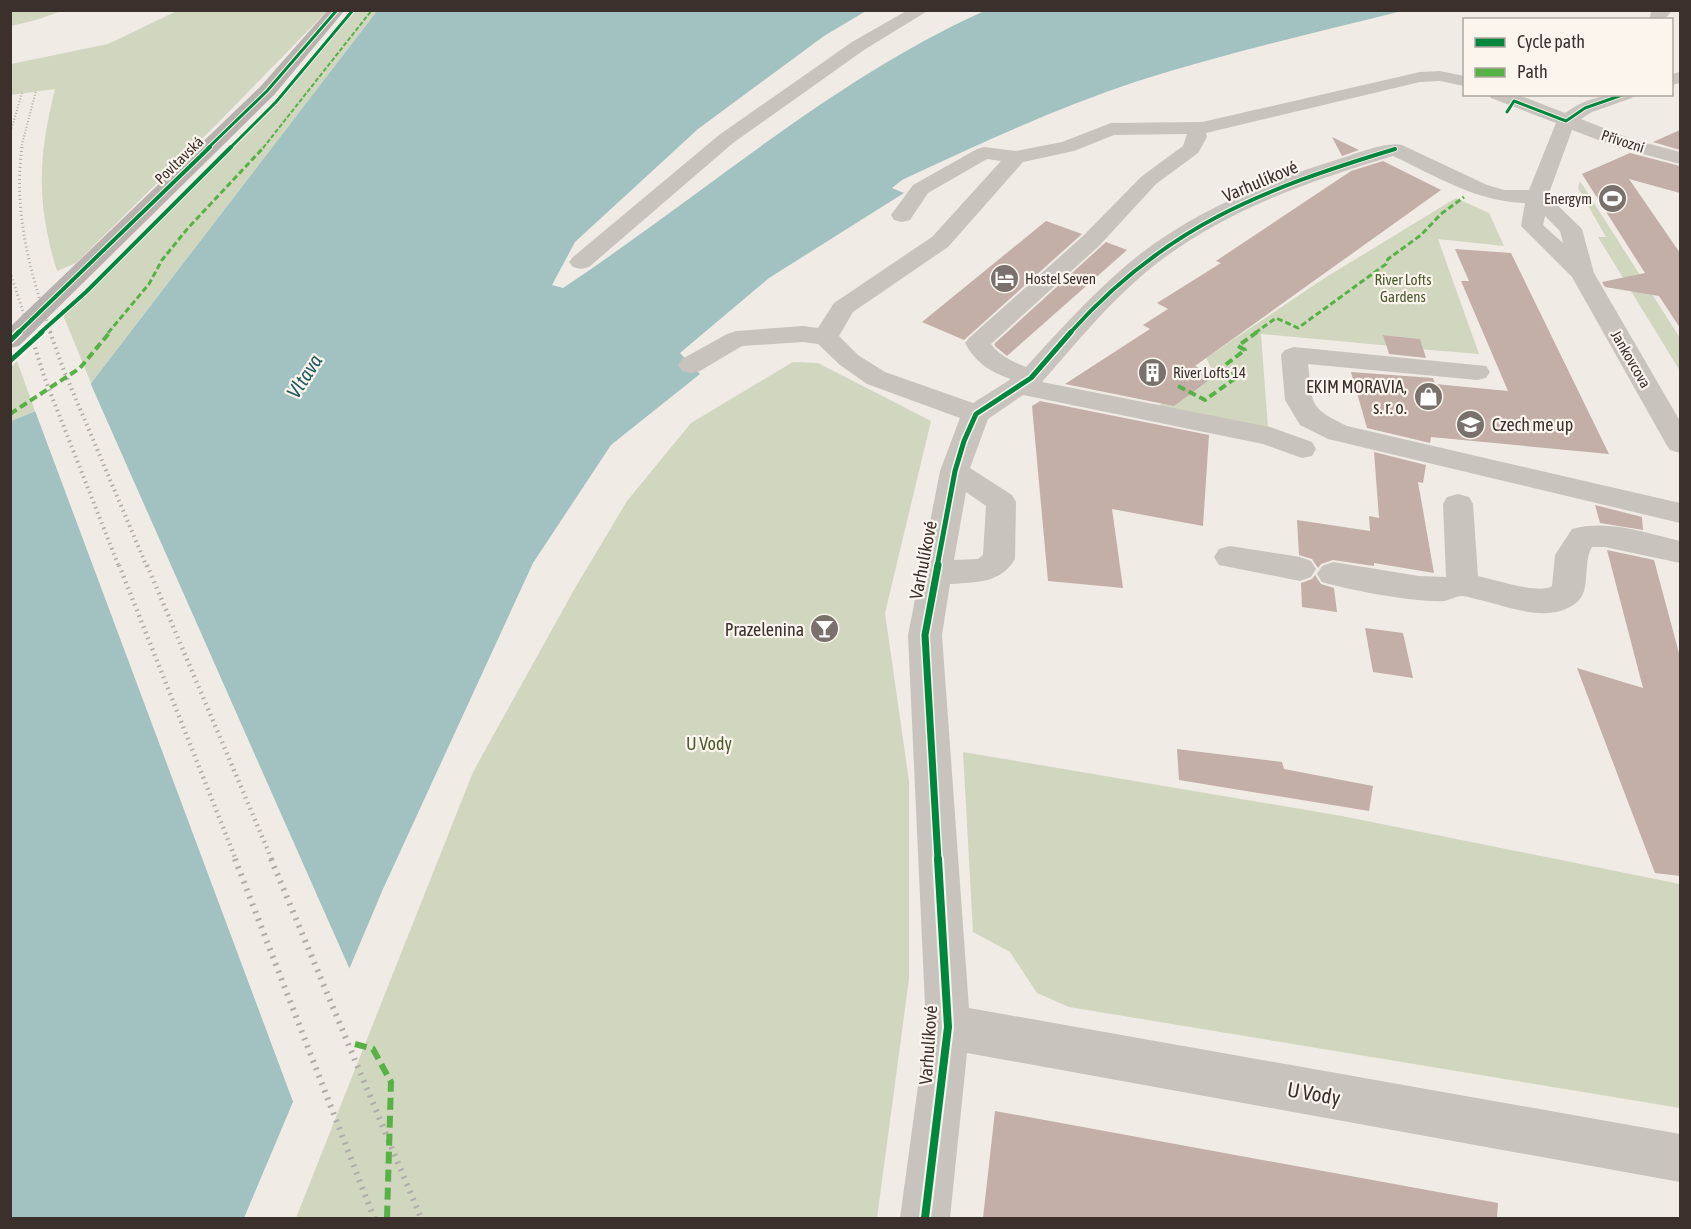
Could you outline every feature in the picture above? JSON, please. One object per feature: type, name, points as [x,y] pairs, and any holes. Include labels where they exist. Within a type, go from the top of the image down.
[{"type":"main road","name":"Povltavská","points":[[10,341],[267,91],[337,10]]},
{"type":"main road","name":"Povltavská","points":[[10,334],[32,320]]},
{"type":"street","points":[[581,262],[726,139],[858,46],[921,10]]},
{"type":"street","points":[[902,215],[920,189],[984,153],[1016,157],[1067,147],[1111,129],[1195,128],[1420,77],[1462,78]]},
{"type":"street","points":[[1509,100],[1566,121],[1585,108],[1619,96]]},
{"type":"street","name":"Přívozní","points":[[1585,108],[1680,158]]},
{"type":"street","name":"Přívozní","points":[[1566,121],[1625,130],[1680,145]]},
{"type":"street","name":"Jankovcova","points":[[1566,121],[1537,197],[1532,226],[1582,273],[1680,444]]},
{"type":"street","points":[[1195,128],[1197,137],[1191,149],[1149,180],[1091,241],[978,343],[982,354],[1025,382],[1270,436],[1302,449]]},
{"type":"street","points":[[1549,164],[1575,153],[1610,143],[1625,130]]},
{"type":"street","name":"Varhulíkové","points":[[925,1218],[948,1027],[925,635],[955,471],[964,441],[976,414],[1025,382],[1089,312],[1138,267],[1185,233],[1241,203],[1322,171],[1395,149],[1480,189],[1502,196],[1537,197]]},
{"type":"street","points":[[826,338],[843,308],[940,242],[1016,157]]},
{"type":"street","points":[[691,365],[736,339],[803,334],[826,338],[849,360],[876,378],[976,414]]},
{"type":"street","points":[[1477,372],[1294,355],[1299,400],[1310,419],[1338,433],[1680,513]]},
{"type":"street","points":[[935,573],[986,570],[999,559],[1000,502],[955,471]]},
{"type":"street","points":[[1458,504],[1462,584]]},
{"type":"street","points":[[1333,574],[1419,588],[1445,589],[1462,584],[1536,601],[1555,601],[1568,592],[1571,555],[1583,537],[1605,536],[1680,552]]},
{"type":"street","points":[[1230,557],[1300,568]]},
{"type":"street","name":"U Vody","points":[[948,1027],[1680,1158]]},
{"type":"green space","points":[[11,10],[62,11],[11,26]]},
{"type":"green space","points":[[179,10],[327,11],[76,263],[57,271],[45,223],[42,180],[45,137],[55,89],[11,95],[11,64],[108,44]]},
{"type":"green space","points":[[355,11],[377,11],[91,383],[63,315],[275,104]]},
{"type":"green space","points":[[1580,181],[1680,338],[1680,371],[1598,237],[1606,237],[1578,188]]},
{"type":"green space","name":"River Lofts Gardens","points":[[1456,198],[1489,213],[1504,246],[1438,239],[1479,354],[1419,349],[1420,339],[1384,335],[1392,346],[1261,334],[1268,428],[1158,406],[1179,391],[1181,384],[1195,391],[1215,376],[1206,358],[1323,279]]},
{"type":"green space","points":[[17,361],[35,411],[11,421],[11,367]]},
{"type":"green space","points":[[793,362],[818,363],[931,421],[885,613],[909,781],[909,979],[877,1218],[296,1218],[473,772],[575,588],[627,501],[691,423]]},
{"type":"green space","points":[[963,752],[1342,816],[1680,884],[1680,1108],[1069,1007],[1037,993],[1010,952],[973,932]]},
{"type":"water","name":"Vltava","points":[[377,11],[866,11],[824,36],[698,129],[575,242],[552,285],[563,288],[820,105],[927,39],[984,11],[1402,11],[1236,53],[1138,81],[1048,115],[902,180],[892,188],[904,193],[769,278],[680,353],[700,374],[611,445],[533,563],[383,889],[244,1218],[11,1218],[11,421],[85,391]],"holes":[[[145,554],[154,564],[141,579],[117,584],[109,578],[116,563]],[[270,847],[279,863],[265,885],[237,894],[224,886],[224,870],[245,849]]]},
{"type":"pier","points":[[89,380],[351,972],[295,1107],[34,408],[70,396],[83,389]],"holes":[[[138,557],[151,560],[150,567],[145,572],[124,581],[111,577],[117,565]],[[254,849],[269,850],[273,853],[276,863],[274,870],[263,883],[246,891],[231,889],[225,878],[227,871],[238,857]]]},
{"type":"building","points":[[1680,130],[1680,150],[1653,142]]},
{"type":"building","points":[[1332,137],[1359,150],[1342,156]]},
{"type":"building","points":[[1630,153],[1680,166],[1680,193],[1629,179],[1680,253],[1680,328],[1659,296],[1605,287],[1602,282],[1645,273],[1582,174]]},
{"type":"building","points":[[1383,161],[1441,190],[1195,366],[1215,376],[1174,406],[1065,384],[1150,329],[1143,325],[1168,309],[1157,303],[1221,263],[1216,261],[1351,171]]},
{"type":"building","name":"Hostel Seven","points":[[1046,221],[1082,234],[964,340],[922,322]]},
{"type":"building","points":[[1106,242],[1127,250],[1007,356],[996,347],[994,344]]},
{"type":"building","points":[[1455,249],[1511,253],[1609,454],[1431,437],[1430,443],[1367,428],[1351,372],[1433,378],[1435,384],[1508,391],[1461,281],[1469,281]]},
{"type":"building","points":[[1383,335],[1420,339],[1426,358],[1389,354]]},
{"type":"building","points":[[1040,401],[1209,435],[1203,526],[1112,509],[1123,588],[1048,581],[1032,406]]},
{"type":"building","points":[[1374,452],[1426,465],[1423,483],[1418,482],[1434,573],[1374,563],[1374,566],[1333,560],[1321,564],[1318,568],[1312,559],[1299,555],[1297,520],[1370,531],[1369,516],[1379,518]]},
{"type":"building","points":[[1595,505],[1642,517],[1643,530],[1600,523]]},
{"type":"building","points":[[1607,550],[1654,560],[1680,657],[1680,876],[1655,873],[1577,668],[1643,688]]},
{"type":"building","points":[[1315,575],[1321,584],[1334,588],[1337,612],[1302,607],[1301,583],[1312,579]]},
{"type":"building","points":[[1365,628],[1403,633],[1413,678],[1373,672]]},
{"type":"building","points":[[1177,749],[1282,762],[1284,769],[1373,786],[1369,811],[1179,780]]},
{"type":"building","points":[[995,1111],[1498,1203],[1497,1218],[983,1218]]},
{"type":"railway","points":[[21,148],[36,91]]},
{"type":"railway","points":[[10,134],[22,93]]},
{"type":"railway","points":[[22,147],[20,194],[25,242],[36,288],[51,333]]},
{"type":"railway","points":[[10,272],[30,333]]},
{"type":"railway","points":[[30,332],[45,379],[119,567]]},
{"type":"railway","points":[[50,332],[64,371],[147,567]]},
{"type":"railway","points":[[119,565],[236,860]]},
{"type":"railway","points":[[147,565],[272,860]]},
{"type":"railway","points":[[235,859],[374,1218]]},
{"type":"railway","points":[[271,859],[421,1218]]},
{"type":"marked path","points":[[10,414],[80,368],[149,284],[162,260],[188,228],[247,167],[307,95],[372,10]]},
{"type":"marked path","points":[[1178,386],[1205,400],[1237,377],[1220,369],[1245,350],[1238,346],[1276,318],[1298,328],[1386,264],[1388,259],[1421,235],[1441,214],[1464,197]]},
{"type":"marked path","points":[[355,1044],[373,1049],[391,1082],[387,1218]]},
{"type":"cycle path","points":[[10,341],[267,91],[337,10]]},
{"type":"cycle path","points":[[10,361],[86,292],[276,102],[353,10]]},
{"type":"cycle path","points":[[1507,112],[1514,101],[1566,121],[1585,108],[1619,96]]},
{"type":"cycle path","points":[[925,1218],[948,1027],[925,635],[955,471],[964,441],[976,414],[1031,378],[1089,312],[1138,267],[1185,233],[1241,203],[1322,171],[1395,149]]},
{"type":"place","name":"Energym","points":[[1613,198]]},
{"type":"place","name":"Hostel Seven","points":[[1004,278]]},
{"type":"place","name":"River Lofts 14","points":[[1152,372]]},
{"type":"place","name":"EKIM MORAVIA, s. r. o.","points":[[1428,396]]},
{"type":"place","name":"Czech me up","points":[[1471,424]]},
{"type":"place","name":"Prazelenina","points":[[825,629]]}]
